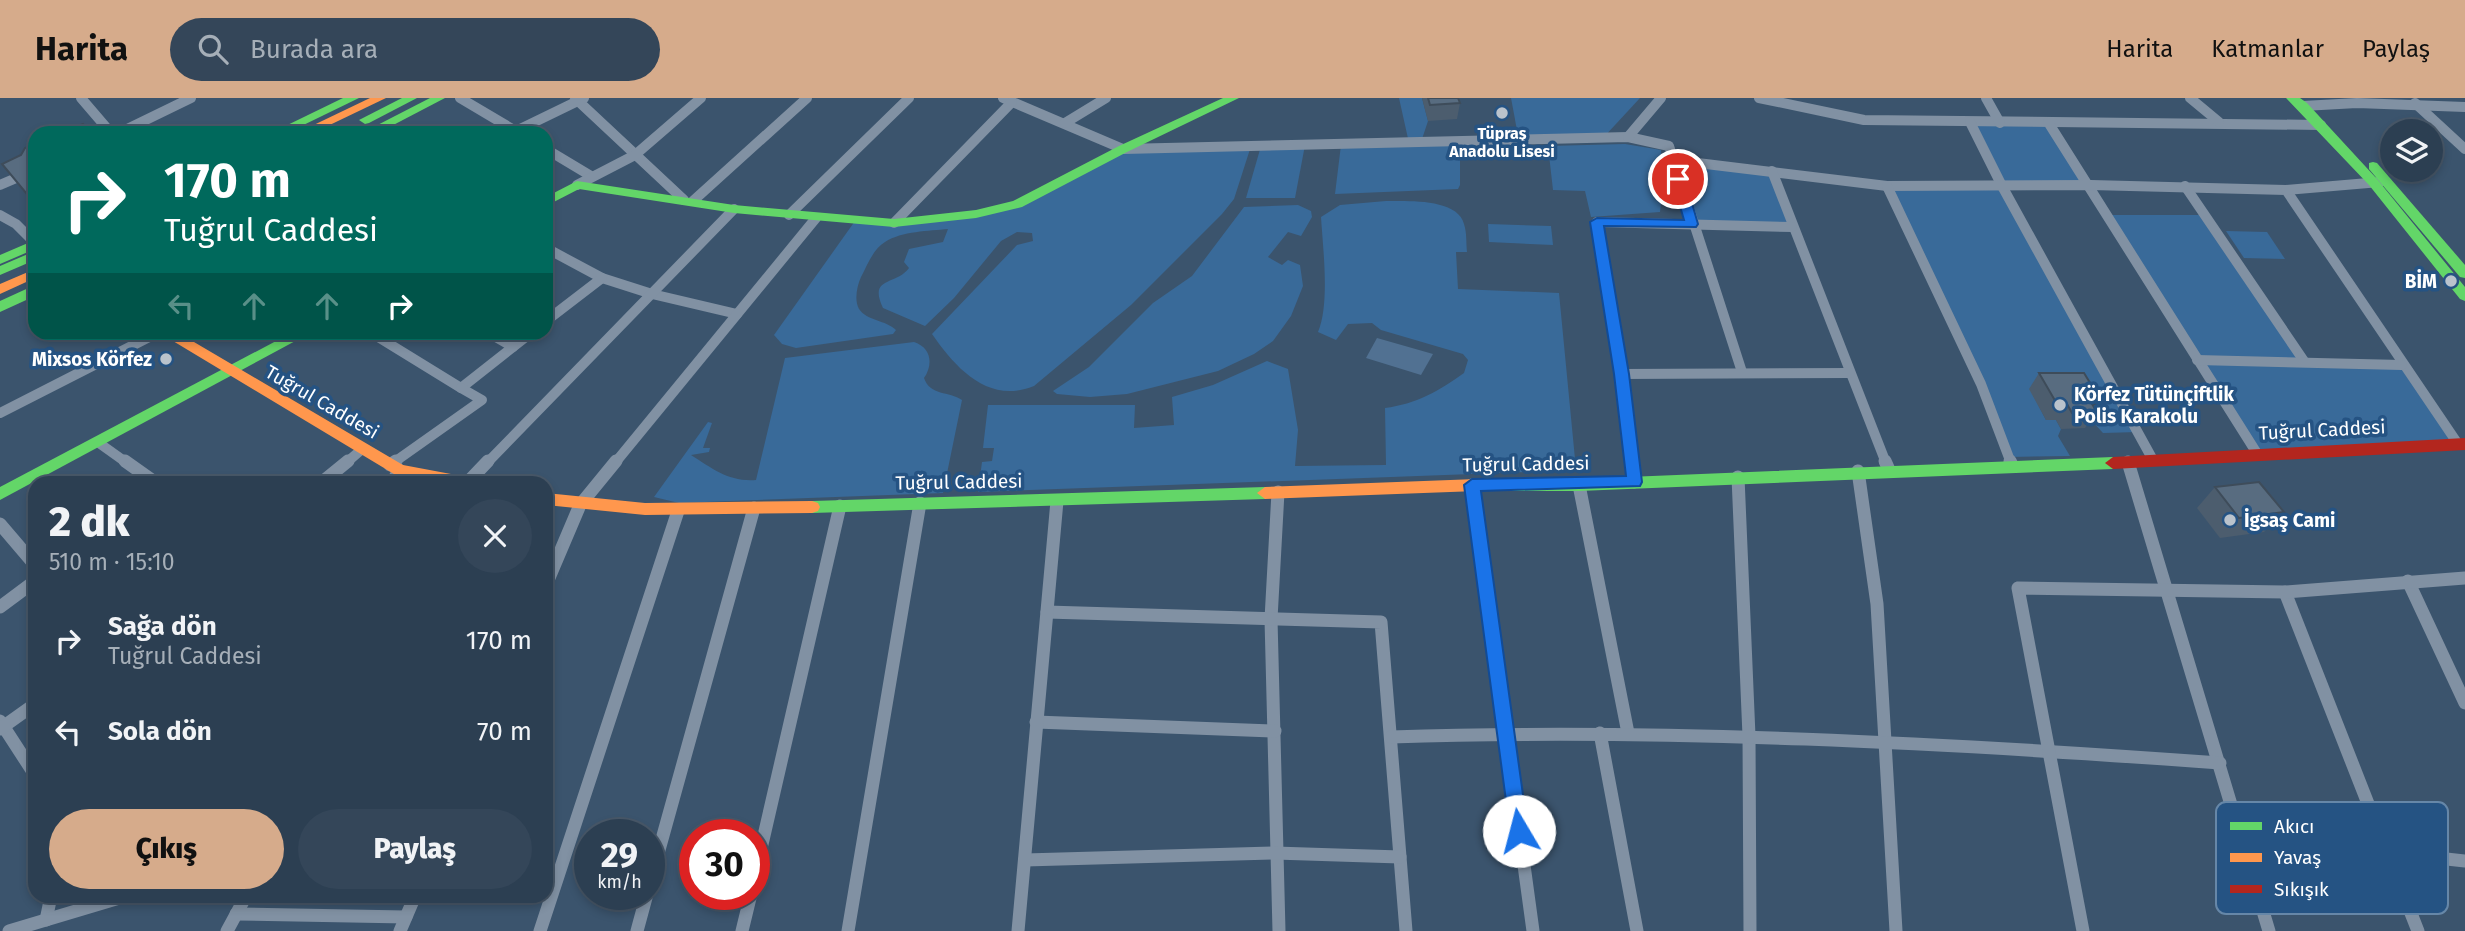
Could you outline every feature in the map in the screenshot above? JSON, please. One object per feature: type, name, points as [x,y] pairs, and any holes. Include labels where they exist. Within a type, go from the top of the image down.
[{"type":"main road","points":[[292,126],[353,98]]},
{"type":"main road","points":[[318,126],[380,98]]},
{"type":"main road","points":[[352,126],[411,98]]},
{"type":"main road","points":[[382,126],[439,98]]},
{"type":"main road","points":[[553,198],[577,185],[734,209],[816,218],[894,223],[976,214],[1017,204],[1123,149],[1233,98]]},
{"type":"main road","points":[[2305,102],[2321,125],[2380,182],[2465,296]]},
{"type":"main road","points":[[2305,102],[2465,274]]},
{"type":"main road","points":[[0,260],[28,247]]},
{"type":"main road","points":[[0,271],[28,258]]},
{"type":"main road","points":[[0,289],[28,275]]},
{"type":"main road","points":[[0,307],[28,293]]},
{"type":"main road","name":"Tuğrul Caddesi","points":[[178,340],[361,450],[394,473],[416,476]]},
{"type":"main road","points":[[35,476],[291,340]]},
{"type":"main road","name":"Tuğrul Caddesi","points":[[553,500],[580,505],[678,510],[1472,485],[1579,485],[1858,471],[2129,462],[2462,444]]},
{"type":"main road","points":[[0,494],[28,480]]},
{"type":"street","points":[[81,98],[105,126]]},
{"type":"street","points":[[133,126],[191,98]]},
{"type":"street","points":[[460,98],[507,126]]},
{"type":"street","points":[[577,185],[635,155],[701,98]]},
{"type":"street","points":[[528,126],[579,99],[635,155],[688,201],[807,98]]},
{"type":"street","points":[[789,215],[909,98]]},
{"type":"street","points":[[1065,123],[1106,98]]},
{"type":"street","points":[[1628,137],[1661,98]]},
{"type":"street","points":[[1759,98],[1864,120],[2321,125]]},
{"type":"street","points":[[1986,98],[2000,123]]},
{"type":"street","points":[[2190,98],[2219,122]]},
{"type":"street","points":[[894,223],[1007,100],[1123,149],[1628,137],[1669,146],[1742,372]]},
{"type":"street","points":[[2305,102],[2413,101],[2465,107]]},
{"type":"street","points":[[2413,101],[2465,149]]},
{"type":"street","points":[[1970,122],[2002,186],[2153,460]]},
{"type":"street","points":[[2048,122],[2091,185],[2258,455]]},
{"type":"street","points":[[553,153],[591,176]]},
{"type":"street","points":[[1672,160],[1887,186],[2091,185],[2286,190],[2380,182]]},
{"type":"street","points":[[1772,171],[1889,470]]},
{"type":"street","points":[[0,185],[28,173]]},
{"type":"street","points":[[1887,186],[1981,384],[2012,465]]},
{"type":"street","points":[[2185,186],[2304,361]]},
{"type":"street","points":[[2286,190],[2402,365],[2462,444]]},
{"type":"street","points":[[474,476],[734,209]]},
{"type":"street","points":[[0,215],[16,224],[28,237]]},
{"type":"street","points":[[553,569],[580,505],[816,218]]},
{"type":"street","points":[[1634,482],[1622,374],[1597,222],[1792,227]]},
{"type":"street","points":[[553,252],[602,278],[652,294],[737,314]]},
{"type":"street","points":[[553,316],[602,278]]},
{"type":"street","points":[[553,306],[561,310]]},
{"type":"street","points":[[0,413],[143,340]]},
{"type":"street","points":[[383,340],[482,400],[394,473]]},
{"type":"street","points":[[501,340],[513,347]]},
{"type":"street","points":[[461,387],[521,340]]},
{"type":"street","points":[[2197,360],[2402,365]]},
{"type":"street","points":[[1622,374],[1850,373]]},
{"type":"street","points":[[99,443],[146,476]]},
{"type":"street","points":[[329,476],[361,450]]},
{"type":"street","points":[[2129,462],[2231,802]]},
{"type":"street","points":[[1858,471],[1877,604],[1896,931]]},
{"type":"street","points":[[1738,477],[1749,736],[1751,931]]},
{"type":"street","points":[[1472,485],[1533,931]]},
{"type":"street","points":[[1579,485],[1628,733]]},
{"type":"street","points":[[1278,492],[1271,619],[1279,931]]},
{"type":"street","points":[[1018,931],[1057,500]]},
{"type":"street","points":[[848,931],[920,503]]},
{"type":"street","points":[[768,819],[840,506]]},
{"type":"street","points":[[665,828],[754,508]]},
{"type":"street","points":[[553,891],[678,510]]},
{"type":"street","points":[[0,524],[28,557]]},
{"type":"street","points":[[2083,931],[2018,588],[2285,592],[2465,578]]},
{"type":"street","points":[[2408,581],[2465,703]]},
{"type":"street","points":[[0,607],[28,586]]},
{"type":"street","points":[[2285,592],[2368,802]]},
{"type":"street","points":[[1047,612],[1381,622],[1406,931]]},
{"type":"street","points":[[28,708],[2,725],[28,764]]},
{"type":"street","points":[[1036,722],[1275,731]]},
{"type":"street","points":[[1391,737],[1505,732],[1883,740],[2220,763]]},
{"type":"street","points":[[1600,733],[1637,931]]},
{"type":"street","points":[[1025,860],[1275,853],[1400,857]]},
{"type":"street","points":[[46,920],[50,903]]},
{"type":"street","points":[[9,931],[103,903]]},
{"type":"street","points":[[227,931],[242,903]]},
{"type":"street","points":[[236,914],[403,924],[412,903]]},
{"type":"street","points":[[540,931],[549,903]]},
{"type":"street","points":[[637,931],[643,910]]},
{"type":"street","points":[[742,931],[747,910]]},
{"type":"street","points":[[2264,914],[2269,931]]},
{"type":"street","points":[[2411,914],[2418,931]]},
{"type":"shaded area","points":[[1399,98],[1422,98],[1428,121],[1421,142],[1460,142],[1458,189],[1335,194],[1341,145],[1409,143]]},
{"type":"shaded area","points":[[1511,98],[1640,98],[1603,138],[1519,141]]},
{"type":"shaded area","points":[[1970,122],[2048,122],[2091,185],[2002,186],[2138,432],[2103,433],[2091,420],[2030,389],[2046,420],[2056,420],[2061,429],[2058,436],[2070,456],[2009,457],[1887,186],[2001,186]]},
{"type":"shaded area","points":[[1625,144],[1661,150],[1663,186],[1660,212],[1591,217],[1585,191],[1553,190],[1548,146]]},
{"type":"shaded area","points":[[1305,145],[1295,198],[1246,198],[1261,146]]},
{"type":"shaded area","points":[[1251,146],[1234,199],[1222,214],[1131,305],[1034,386],[1017,391],[1002,391],[974,380],[951,359],[932,334],[1017,245],[1033,241],[1032,233],[1017,232],[1001,241],[954,298],[925,326],[883,308],[879,291],[881,286],[904,274],[909,268],[904,262],[909,249],[943,242],[948,229],[916,232],[892,238],[877,249],[868,263],[858,285],[857,305],[862,313],[896,330],[893,334],[796,348],[782,344],[774,335],[855,221],[894,223],[1017,204],[1123,149]]},
{"type":"shaded area","points":[[1673,160],[1772,171],[1792,227],[1692,224]]},
{"type":"shaded area","points":[[1386,201],[1442,205],[1460,216],[1465,227],[1467,252],[1456,252],[1458,289],[1559,293],[1575,459],[1582,459],[1584,470],[978,492],[982,462],[992,461],[994,448],[983,448],[988,405],[1135,405],[1134,428],[1174,425],[1172,397],[1213,385],[1267,361],[1288,369],[1298,430],[1295,466],[1386,465],[1385,408],[1417,400],[1436,391],[1464,373],[1468,360],[1463,354],[1381,330],[1372,323],[1348,324],[1336,340],[1318,332],[1325,292],[1321,217],[1340,205]]},
{"type":"shaded area","points":[[1298,205],[1311,211],[1312,217],[1301,236],[1288,232],[1268,257],[1282,265],[1288,260],[1300,265],[1303,286],[1291,316],[1273,341],[1254,354],[1218,371],[1127,394],[1090,397],[1057,394],[1053,391],[1089,367],[1153,303],[1192,276],[1244,207]]},
{"type":"shaded area","points":[[2109,215],[2204,215],[2304,361],[2402,365],[2458,444],[2258,455]]},
{"type":"shaded area","points":[[1488,224],[1551,226],[1553,245],[1489,242]]},
{"type":"shaded area","points":[[2226,231],[2267,232],[2285,259],[2244,258]]},
{"type":"shaded area","points":[[1377,338],[1433,354],[1421,375],[1366,358]]},
{"type":"shaded area","points":[[914,342],[924,348],[929,357],[929,368],[924,378],[927,384],[935,390],[962,400],[943,493],[679,503],[654,497],[708,422],[712,423],[703,448],[710,448],[709,452],[691,455],[729,477],[756,480],[785,358]]},
{"type":"building","points":[[1428,98],[1458,98],[1460,103],[1430,105]]},
{"type":"building","points":[[28,147],[28,195],[2,164],[21,155]]},
{"type":"building","points":[[2039,373],[2084,373],[2103,404],[2092,404],[2097,412],[2072,413],[2067,404],[2057,404]]},
{"type":"building","points":[[2259,482],[2284,512],[2239,518],[2215,487]]},
{"type":"traffic: fast","points":[[292,126],[353,98]]},
{"type":"traffic: fast","points":[[365,120],[411,98]]},
{"type":"traffic: fast","points":[[382,126],[439,98]]},
{"type":"traffic: fast","points":[[553,198],[577,185],[734,209],[894,223],[976,214],[1017,204],[1123,149],[1233,98]]},
{"type":"traffic: fast","points":[[2292,98],[2303,106],[2373,182],[2465,296]]},
{"type":"traffic: fast","points":[[2373,166],[2465,274]]},
{"type":"traffic: fast","points":[[0,260],[28,247]]},
{"type":"traffic: fast","points":[[0,271],[28,258]]},
{"type":"traffic: fast","points":[[0,307],[28,293]]},
{"type":"traffic: fast","points":[[34,476],[290,340]]},
{"type":"traffic: fast","points":[[1477,485],[1579,485],[2113,463]]},
{"type":"traffic: fast","points":[[0,494],[28,479]]},
{"type":"traffic: fast","points":[[812,507],[1265,493]]},
{"type":"traffic: slow","points":[[318,126],[380,98]]},
{"type":"traffic: slow","points":[[0,289],[28,276]]},
{"type":"traffic: slow","points":[[179,340],[399,470],[430,476]]},
{"type":"traffic: slow","points":[[1265,493],[1477,485]]},
{"type":"traffic: slow","points":[[553,500],[645,509],[812,507]]},
{"type":"traffic: jam","points":[[2113,463],[2465,444]]},
{"type":"place","name":"Tüpraş Anadolu Lisesi","points":[[1502,113]]},
{"type":"place","name":"BİM","points":[[2451,281]]},
{"type":"place","name":"Mixsos Körfez","points":[[166,359]]},
{"type":"place","name":"Körfez Tütünçiftlik Polis Karakolu","points":[[2060,405]]},
{"type":"place","name":"İgsaş Cami","points":[[2230,520]]},
{"type":"route","points":[[1519,831],[1472,485],[1634,482],[1622,374],[1597,222],[1692,224],[1678,179]]}]
